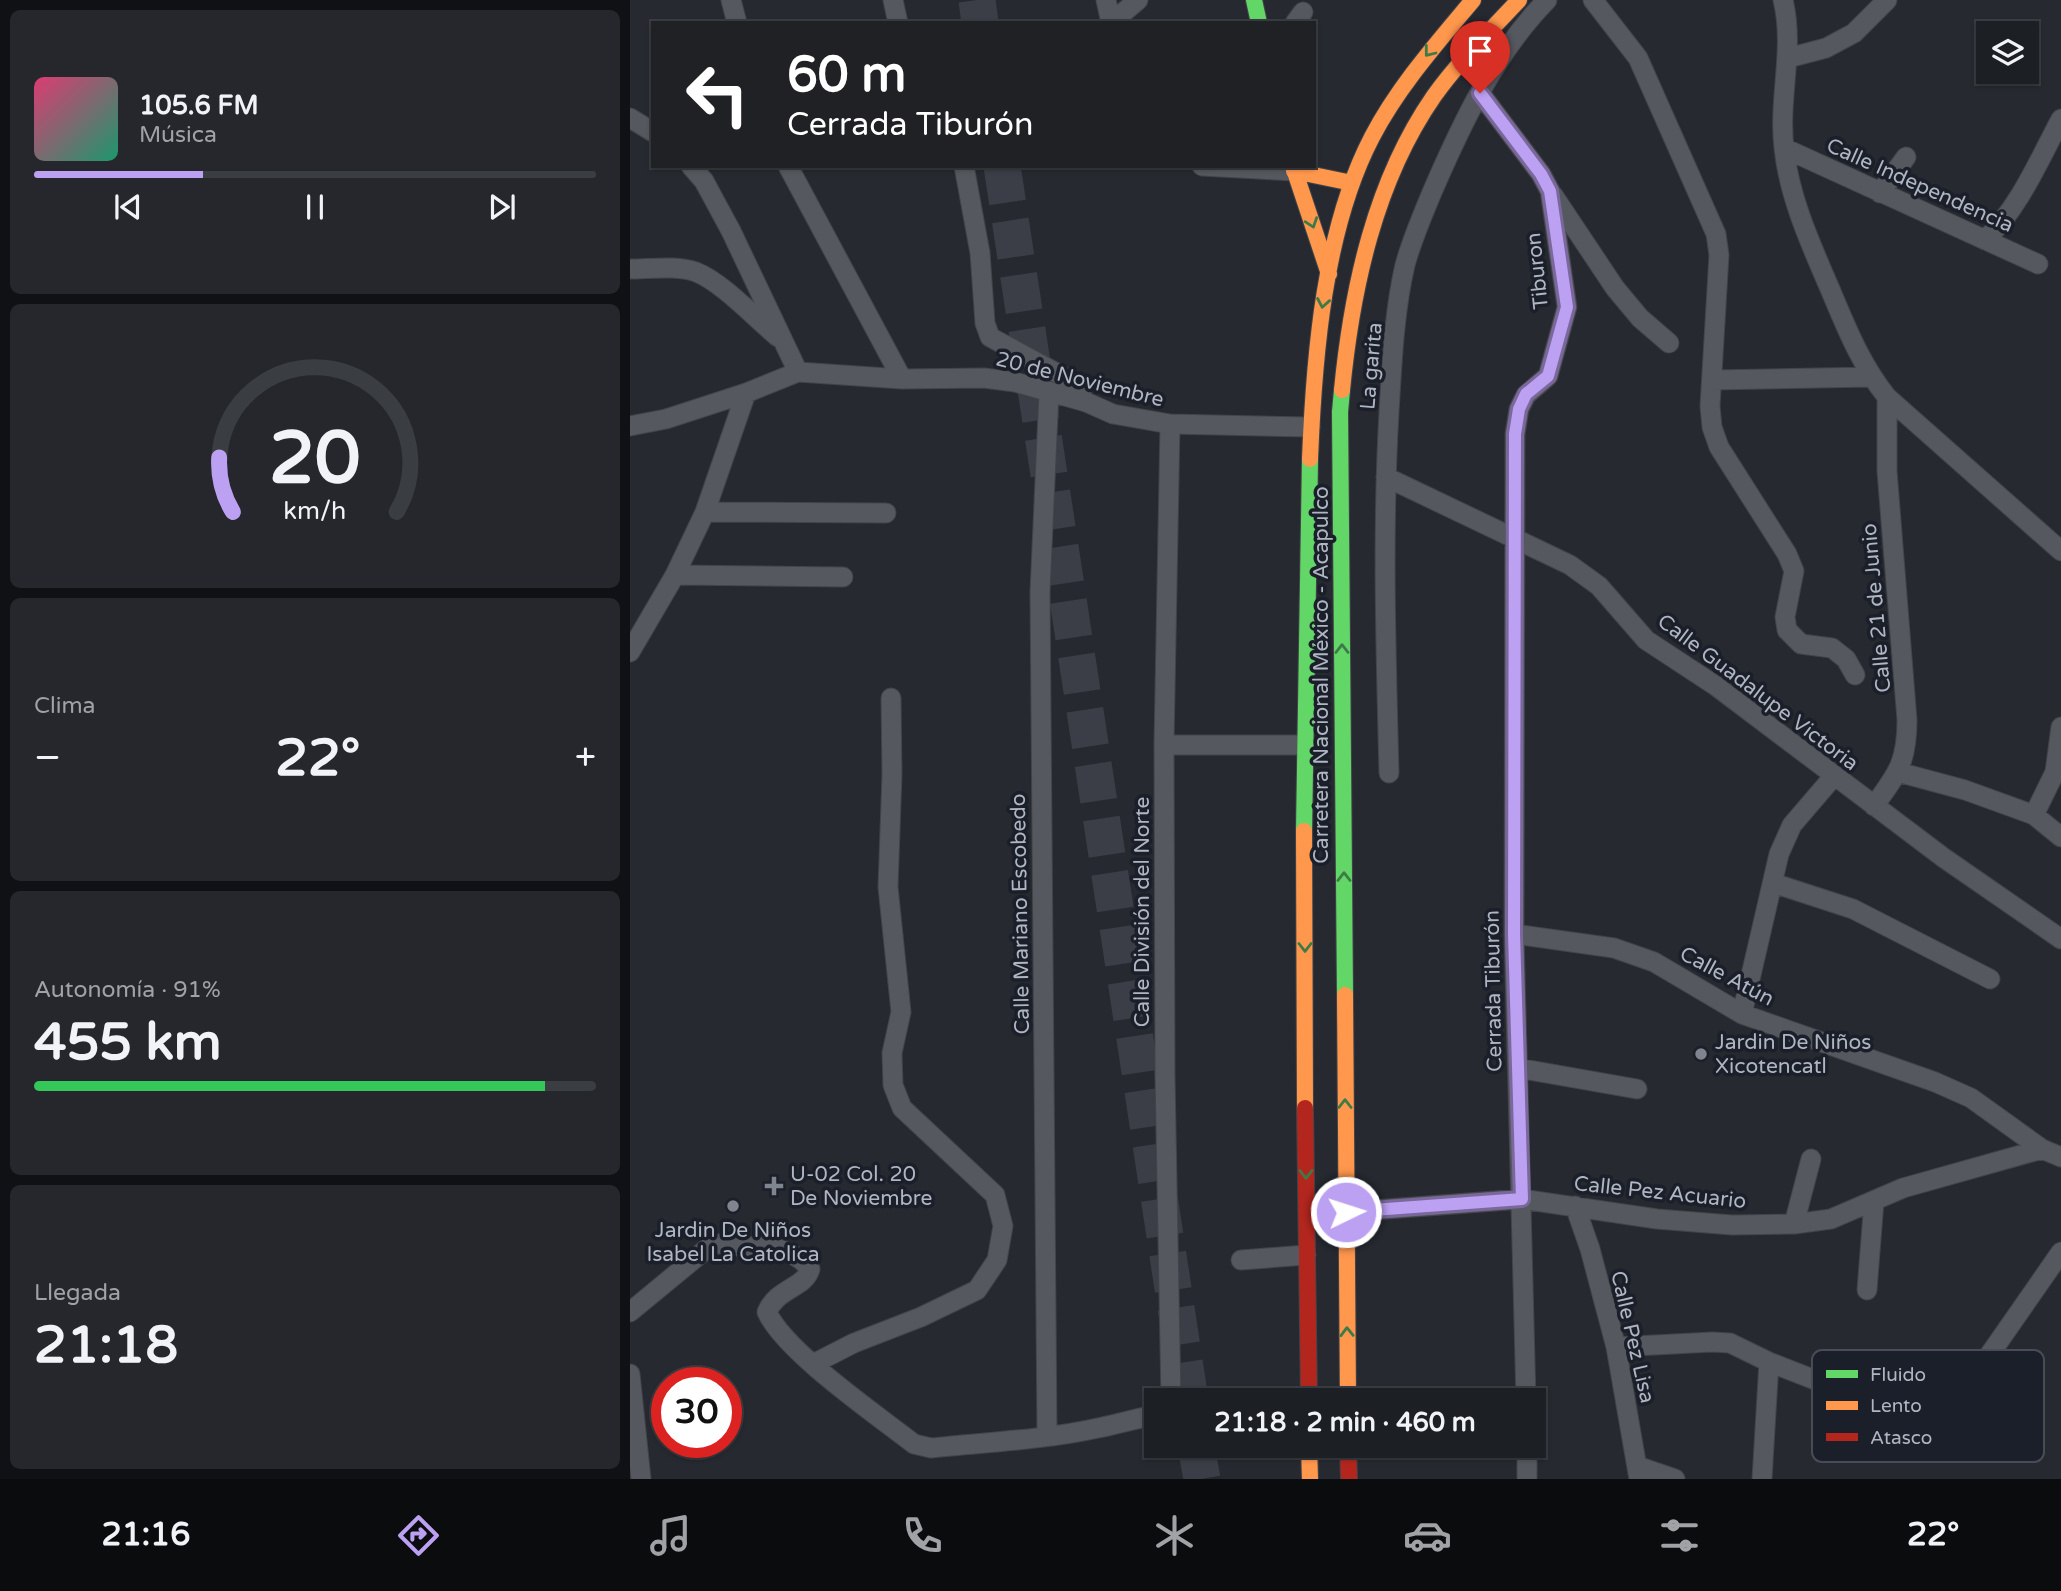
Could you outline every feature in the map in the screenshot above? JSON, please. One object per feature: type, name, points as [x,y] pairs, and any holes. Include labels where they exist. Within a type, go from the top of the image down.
[{"type":"main road","points":[[1254,0],[1259,21]]},
{"type":"main road","name":"Carretera Nacional México - Acapulco","points":[[1309,1388],[1305,745],[1310,427],[1316,353],[1329,274],[1352,183],[1371,142],[1401,89],[1474,0]]},
{"type":"main road","name":"Carretera Nacional México - Acapulco","points":[[1348,1388],[1340,412],[1345,353],[1354,292],[1370,233],[1395,168],[1426,110],[1460,64],[1519,0]]},
{"type":"main road","points":[[1294,169],[1352,183]]},
{"type":"main road","points":[[1294,169],[1329,274]]},
{"type":"main road","points":[[1309,1458],[1310,1479]]},
{"type":"main road","points":[[1348,1458],[1349,1479]]},
{"type":"street","points":[[731,0],[736,21]]},
{"type":"street","points":[[893,0],[898,21]]},
{"type":"street","points":[[1106,0],[1111,21]]},
{"type":"street","points":[[1113,21],[1138,0]]},
{"type":"street","name":"La garita","points":[[1389,773],[1384,601],[1385,477],[1393,353],[1405,265],[1446,159],[1480,93],[1497,62],[1547,0]]},
{"type":"street","points":[[1593,0],[1638,58],[1716,234],[1719,255],[1712,427],[1719,447],[1787,554],[1794,571],[1784,617],[1787,630],[1801,644],[1832,648],[1846,659],[1855,675]]},
{"type":"street","points":[[1783,0],[1787,15],[1788,58],[1782,104],[1784,148],[1795,198],[1812,246],[1855,348],[1871,377],[1887,397],[2061,550]]},
{"type":"street","points":[[1788,58],[1826,48],[1854,33],[1887,0]]},
{"type":"street","name":"Tiburon","points":[[1480,93],[1541,174],[1550,191],[1567,307],[1548,376],[1526,394],[1519,409],[1515,434],[1514,538]]},
{"type":"street","points":[[630,118],[651,131]]},
{"type":"street","points":[[1985,240],[1997,229],[2017,201],[2061,119]]},
{"type":"street","name":"Calle Independencia","points":[[1784,148],[2038,264]]},
{"type":"street","points":[[1880,193],[1906,157]]},
{"type":"street","points":[[630,426],[666,419],[746,393],[798,372],[725,221],[704,181],[693,168]]},
{"type":"street","points":[[789,168],[902,379]]},
{"type":"street","points":[[964,168],[980,253],[985,323],[990,337],[1064,377],[1086,402]]},
{"type":"street","points":[[1263,168],[1294,169]]},
{"type":"street","points":[[1550,191],[1615,288],[1640,318],[1669,343]]},
{"type":"street","points":[[630,269],[679,269],[696,272],[715,283],[784,343]]},
{"type":"street","name":"20 de Noviembre","points":[[798,372],[902,379],[984,378],[1015,382],[1086,402],[1113,414],[1170,424],[1310,427]]},
{"type":"street","points":[[1712,380],[1871,377]]},
{"type":"street","name":"Calle Mariano Escobedo","points":[[1047,1435],[1040,592],[1049,392]]},
{"type":"street","points":[[630,652],[674,575],[705,512],[746,393]]},
{"type":"street","name":"Calle 21 de Junio","points":[[1874,806],[1898,772],[1907,747],[1887,471],[1887,397]]},
{"type":"street","name":"Calle División del Norte","points":[[1170,424],[1164,745],[1165,1076],[1171,1388]]},
{"type":"street","name":"Calle Guadalupe Victoria","points":[[1385,477],[1570,565],[1599,586],[1646,640],[1716,686],[1874,806],[2061,939]]},
{"type":"street","points":[[705,512],[886,513]]},
{"type":"street","name":"Cerrada Tiburón","points":[[1514,538],[1514,934],[1526,1388]]},
{"type":"street","points":[[674,575],[843,578]]},
{"type":"street","points":[[813,1364],[854,1343],[921,1317],[977,1290],[997,1260],[1003,1226],[996,1195],[902,1108],[893,1085],[892,1053],[901,1012],[888,887],[892,774],[891,698]]},
{"type":"street","points":[[2034,815],[2055,772],[2061,727]]},
{"type":"street","points":[[1164,745],[1305,745]]},
{"type":"street","points":[[1898,772],[1965,790],[2034,815],[2061,837]]},
{"type":"street","points":[[1742,1014],[1779,854],[1792,825],[1834,776]]},
{"type":"street","points":[[1773,883],[1853,909],[1990,979]]},
{"type":"street","name":"Calle Atún","points":[[1514,934],[1614,948],[1654,962],[1742,1014],[1935,1082],[1972,1098],[2042,1149],[2061,1157]]},
{"type":"street","points":[[1518,1069],[1637,1089]]},
{"type":"street","name":"Calle Pez Acuario","points":[[1346,1212],[1522,1199],[1657,1219],[1732,1224],[1794,1224],[1831,1219],[1903,1188],[2042,1149]]},
{"type":"street","points":[[1794,1224],[1811,1159]]},
{"type":"street","points":[[1867,1290],[1874,1202]]},
{"type":"street","name":"Calle Pez Lisa","points":[[1575,1206],[1590,1249],[1616,1347],[1638,1473]]},
{"type":"street","points":[[630,1312],[710,1246],[724,1241],[743,1247],[779,1249],[795,1256],[810,1269],[803,1280],[771,1302],[767,1312],[772,1324],[813,1364],[914,1444],[931,1448],[1047,1435],[1099,1428],[1144,1417]]},
{"type":"street","points":[[1995,1350],[2055,1273],[2061,1252]]},
{"type":"street","points":[[1241,1260],[1306,1255]]},
{"type":"street","points":[[1616,1347],[1730,1343],[1812,1379]]},
{"type":"street","points":[[1762,1479],[1769,1362]]},
{"type":"street","points":[[630,1374],[641,1479]]},
{"type":"street","points":[[1527,1458],[1527,1479]]},
{"type":"street","points":[[1638,1473],[1675,1479]]},
{"type":"tunnel","points":[[977,0],[980,21]]},
{"type":"tunnel","points":[[1002,168],[1188,1388]]},
{"type":"tunnel","points":[[1198,1458],[1202,1479]]},
{"type":"traffic: fast","points":[[1254,0],[1259,21]]},
{"type":"traffic: fast","points":[[1342,390],[1340,412],[1345,995]]},
{"type":"traffic: fast","points":[[1304,831],[1310,459]]},
{"type":"traffic: slow","points":[[1310,459],[1324,294],[1332,252],[1356,173],[1372,137],[1394,101],[1473,0]]},
{"type":"traffic: slow","points":[[1342,390],[1360,275],[1382,199],[1396,163],[1434,96],[1475,46],[1519,0]]},
{"type":"traffic: slow","points":[[1294,168],[1329,274]]},
{"type":"traffic: slow","points":[[1294,171],[1352,183]]},
{"type":"traffic: slow","points":[[1304,831],[1305,1108]]},
{"type":"traffic: slow","points":[[1345,995],[1348,1388]]},
{"type":"traffic: slow","points":[[1309,1458],[1310,1479]]},
{"type":"traffic: jam","points":[[1305,1108],[1309,1388]]},
{"type":"traffic: jam","points":[[1348,1458],[1349,1479]]},
{"type":"place","name":"Jardin De Niños Xicotencatl","points":[[1701,1054]]},
{"type":"place","name":"U-02 Col. 20 De Noviembre","points":[[774,1186]]},
{"type":"place","name":"Jardin De Niños Isabel La Catolica","points":[[733,1206]]},
{"type":"route","points":[[1346,1212],[1522,1199],[1514,934],[1515,434],[1519,409],[1526,394],[1548,376],[1567,307],[1550,191],[1541,174],[1480,93]]}]
